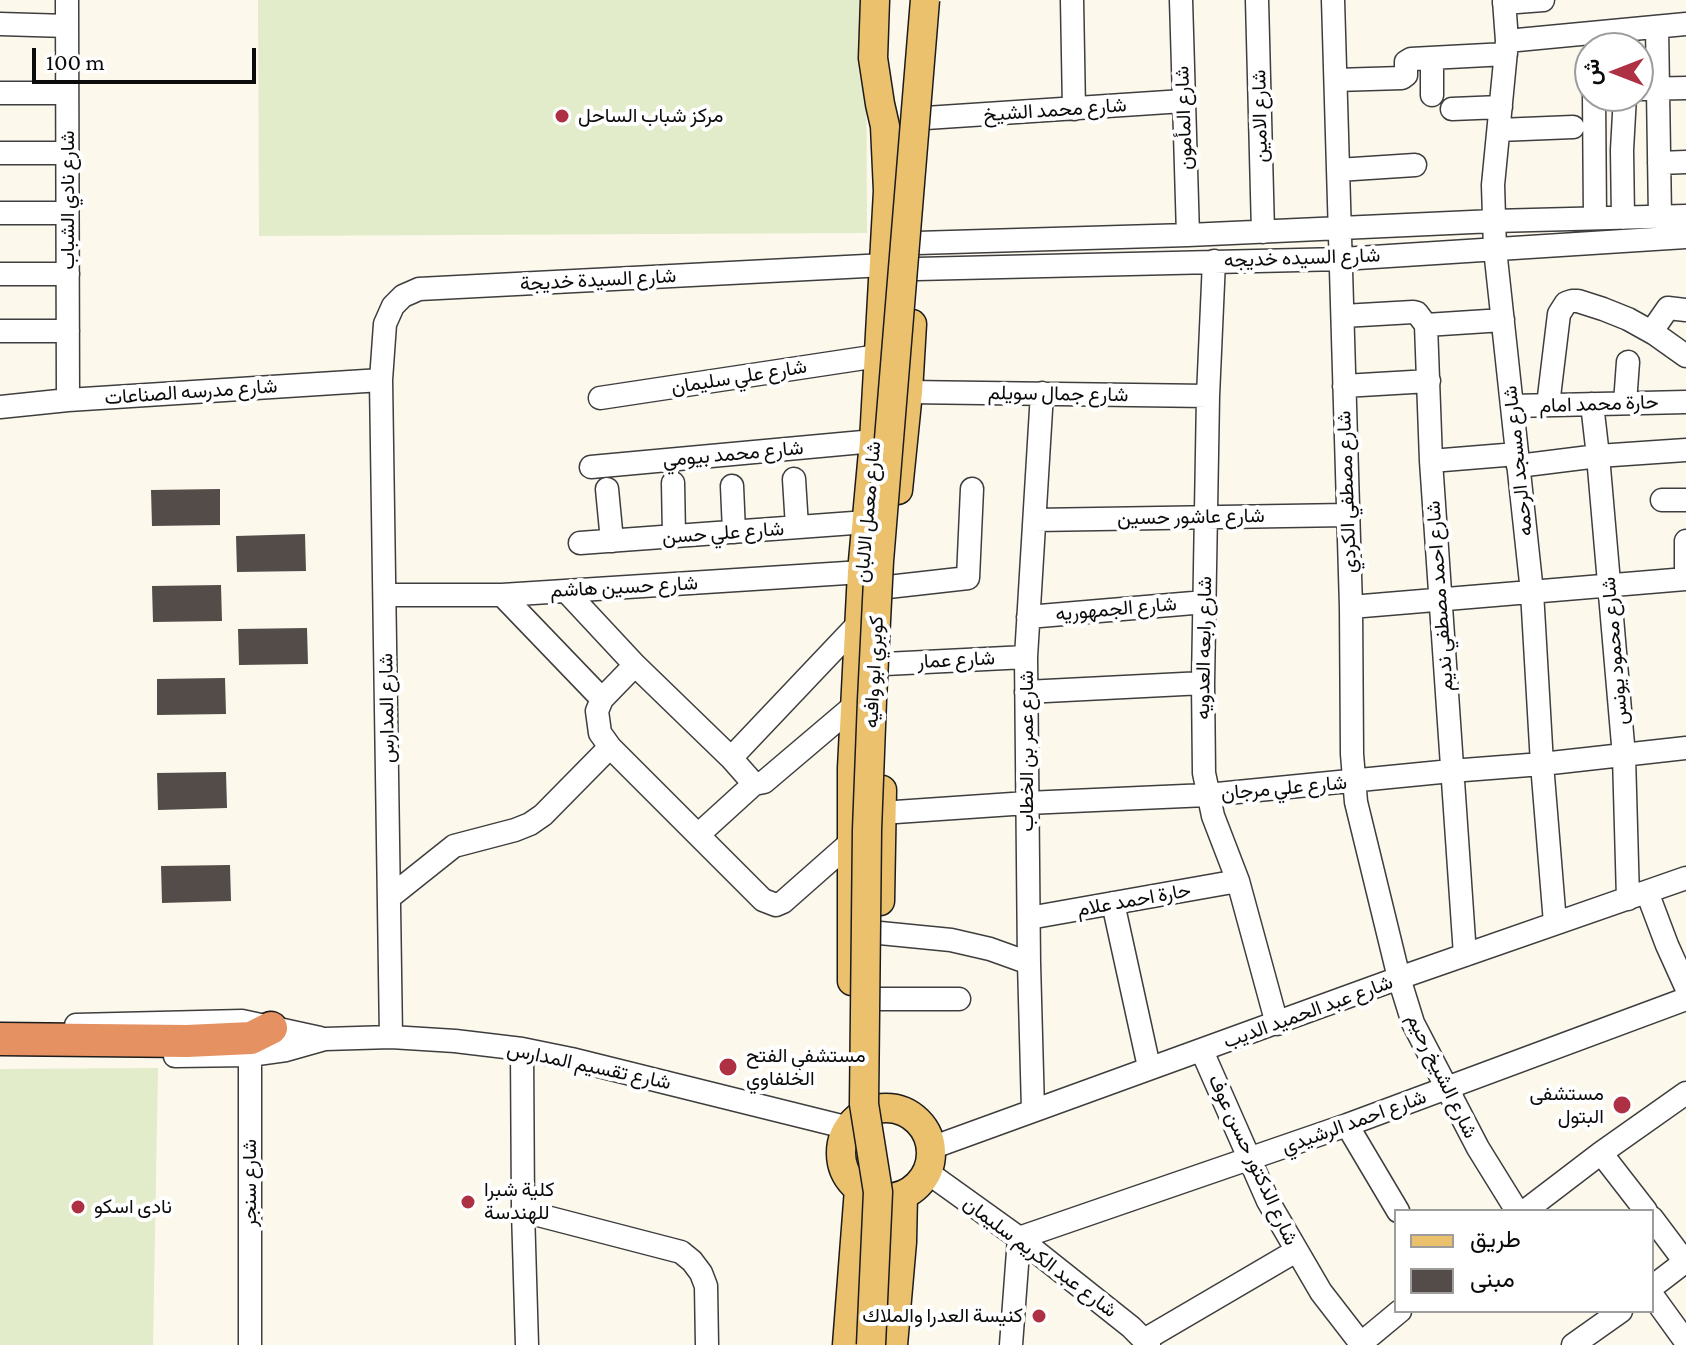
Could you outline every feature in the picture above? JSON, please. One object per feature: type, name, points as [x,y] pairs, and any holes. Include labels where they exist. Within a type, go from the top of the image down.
[{"type":"highway","points":[[0,1039],[187,1041],[240,1047],[271,1028]]},
{"type":"main road","name":"شارع معمل الالبان","points":[[859,1120],[851,842],[859,623],[874,441],[888,191],[885,126],[873,58],[875,0]]},
{"type":"main road","points":[[888,191],[910,64],[914,0]]},
{"type":"main road","name":"كوبري ابو وافيه","points":[[871,1345],[878,1192],[864,1104],[867,830],[879,561],[925,0]]},
{"type":"main road","name":"شارع معمل الالبان","points":[[859,1120],[877,999],[888,587],[908,392],[935,0]]},
{"type":"main road","points":[[880,346],[911,335]]},
{"type":"main road","points":[[881,1108],[896,1109],[911,1115],[922,1126],[929,1140],[929,1160],[919,1184],[903,1195],[874,1197],[859,1189],[848,1176],[842,1160],[843,1144],[859,1120],[881,1108]]},
{"type":"main road","points":[[847,1345],[859,1189]]},
{"type":"main road","points":[[893,1345],[903,1195]]},
{"type":"street","name":"شارع نادي الشباب","points":[[67,0],[68,400]]},
{"type":"street","points":[[1072,0],[1074,109]]},
{"type":"street","name":"شارع المأمون","points":[[1181,0],[1183,101],[1194,235],[1208,261]]},
{"type":"street","name":"شارع الامين","points":[[1257,0],[1263,232]]},
{"type":"street","name":"شارع مصطفي الكردي","points":[[1333,0],[1354,781],[1360,822],[1399,978]]},
{"type":"street","points":[[1504,1],[1543,0]]},
{"type":"street","name":"شارع مسجد الرحمه","points":[[1504,1],[1507,47],[1493,185],[1495,249],[1532,592],[1555,923]]},
{"type":"street","points":[[0,24],[67,26]]},
{"type":"street","points":[[1645,32],[1657,27],[1686,24]]},
{"type":"street","points":[[1654,47],[1657,27]]},
{"type":"street","points":[[1336,80],[1402,78],[1406,75],[1408,59],[1574,42]]},
{"type":"street","points":[[1432,58],[1432,95]]},
{"type":"street","points":[[1654,88],[1686,88]]},
{"type":"street","points":[[0,93],[67,93]]},
{"type":"street","name":"شارع محمد الشيخ","points":[[926,108],[1074,109],[1183,101]]},
{"type":"street","points":[[1452,109],[1501,107]]},
{"type":"street","points":[[1590,112],[1595,218]]},
{"type":"street","points":[[1623,218],[1624,112]]},
{"type":"street","points":[[1652,112],[1659,163],[1660,217]]},
{"type":"street","points":[[1499,130],[1573,127]]},
{"type":"street","points":[[0,153],[67,153]]},
{"type":"street","points":[[1659,163],[1686,162]]},
{"type":"street","points":[[1338,170],[1415,165]]},
{"type":"street","points":[[0,213],[67,213]]},
{"type":"street","name":"شارع السيده خديجه","points":[[917,256],[1194,235],[1494,221],[1686,216]]},
{"type":"street","name":"شارع السيده خديجه","points":[[917,256],[1208,261],[1342,259],[1686,237]]},
{"type":"street","name":"شارع رابعه العدويه","points":[[1208,261],[1204,773],[1213,816],[1238,881],[1277,1024]]},
{"type":"street","name":"شارع السيدة خديجة","points":[[381,380],[385,324],[393,306],[403,296],[419,289],[885,265]]},
{"type":"street","points":[[0,274],[68,274]]},
{"type":"street","points":[[1548,405],[1559,314],[1566,303],[1578,301],[1628,319],[1652,331],[1686,356]]},
{"type":"street","points":[[1652,331],[1668,308],[1686,310]]},
{"type":"street","points":[[1343,316],[1413,312],[1426,325],[1503,320]]},
{"type":"street","name":"شارع احمد مصطفي نديم","points":[[1426,325],[1431,461],[1465,955]]},
{"type":"street","points":[[0,331],[68,331]]},
{"type":"street","name":"شارع علي سليمان","points":[[600,398],[880,346]]},
{"type":"street","points":[[1625,403],[1628,362]]},
{"type":"street","name":"شارع مدرسه الصناعات","points":[[0,407],[381,380]]},
{"type":"street","name":"شارع المدارس","points":[[381,380],[391,1037]]},
{"type":"street","points":[[1344,386],[1429,381]]},
{"type":"street","name":"شارع جمال سويلم","points":[[908,392],[1208,396]]},
{"type":"street","name":"شارع عمر بن الخطاب","points":[[1033,1110],[1026,657],[1042,393]]},
{"type":"street","name":"حارة محمد امام","points":[[1512,406],[1686,402]]},
{"type":"street","name":"شارع محمود يونس","points":[[1592,404],[1637,895],[1667,945],[1686,987]]},
{"type":"street","name":"شارع محمد بيومي","points":[[591,467],[874,441]]},
{"type":"street","points":[[1431,461],[1518,460],[1686,450]]},
{"type":"street","points":[[794,479],[797,527]]},
{"type":"street","points":[[673,483],[674,536]]},
{"type":"street","points":[[732,486],[734,532]]},
{"type":"street","points":[[607,489],[612,541]]},
{"type":"street","points":[[888,587],[968,578],[972,489]]},
{"type":"street","points":[[1662,500],[1686,500]]},
{"type":"street","name":"شارع عاشور حسين","points":[[1035,520],[1347,515]]},
{"type":"street","name":"شارع علي حسن","points":[[580,543],[867,522]]},
{"type":"street","points":[[1680,540],[1686,568]]},
{"type":"street","name":"شارع حسين هاشم","points":[[385,595],[502,595],[862,572]]},
{"type":"street","points":[[1351,607],[1686,579]]},
{"type":"street","points":[[566,591],[754,784]]},
{"type":"street","points":[[502,595],[602,699]]},
{"type":"street","name":"شارع الجمهوريه","points":[[1028,617],[1205,602]]},
{"type":"street","points":[[731,758],[859,623]]},
{"type":"street","name":"شارع عمار","points":[[885,664],[1026,657]]},
{"type":"street","points":[[635,665],[602,699],[597,711],[600,733],[610,747],[763,900],[776,905],[783,902],[851,842]]},
{"type":"street","points":[[1026,692],[1203,683]]},
{"type":"street","points":[[699,834],[754,784],[764,782],[856,704]]},
{"type":"street","points":[[390,897],[454,846],[530,824],[543,815],[610,747]]},
{"type":"street","name":"شارع علي مرجان","points":[[881,813],[1207,795],[1686,748]]},
{"type":"street","name":"شارع عبد الحميد الديب","points":[[929,1160],[1033,1110],[1686,878]]},
{"type":"street","name":"حارة احمد علام","points":[[1029,918],[1238,881]]},
{"type":"street","points":[[1113,903],[1149,1067]]},
{"type":"street","points":[[880,933],[951,940],[1029,963]]},
{"type":"street","name":"شارع الشيخ رحيم","points":[[1399,978],[1413,1023],[1445,1088],[1516,1209]]},
{"type":"street","points":[[877,999],[959,999]]},
{"type":"street","name":"شارع احمد الرشيدي","points":[[1019,1238],[1347,1125],[1686,999]]},
{"type":"street","name":"شارع تقسيم المدارس","points":[[0,1027],[242,1021],[325,1039],[391,1037],[455,1041],[522,1049],[701,1090],[859,1120]]},
{"type":"street","name":"شارع تقسيم المدارس","points":[[0,1054],[209,1056],[240,1047],[286,1050],[325,1039]]},
{"type":"street","name":"شارع سنجر","points":[[240,1047],[250,1345]]},
{"type":"street","points":[[522,1049],[527,1345]]},
{"type":"street","name":"شارع الدكتور حسن عوف","points":[[1202,1051],[1268,1201],[1321,1292],[1361,1344]]},
{"type":"street","points":[[1528,1209],[1686,1093]]},
{"type":"street","points":[[1347,1125],[1397,1209]]},
{"type":"street","points":[[1601,1153],[1644,1209]]},
{"type":"street","name":"شارع عبد الكريم سليمان","points":[[929,1160],[1138,1339]]},
{"type":"street","points":[[523,1211],[681,1252],[701,1273],[706,1286],[707,1345]]},
{"type":"street","points":[[1654,1221],[1686,1261],[1654,1285]]},
{"type":"street","points":[[1011,1345],[1019,1238]]},
{"type":"street","points":[[1138,1339],[1296,1251]]},
{"type":"street","points":[[1654,1298],[1686,1342]]},
{"type":"street","points":[[1361,1344],[1398,1313]]},
{"type":"street","points":[[1573,1345],[1608,1315]]},
{"type":"green space","name":"مركز شباب الساحل","points":[[258,0],[866,0],[867,233],[259,236]]},
{"type":"green space","name":"نادى اسكو","points":[[158,1068],[153,1345],[0,1345],[0,1069]]},
{"type":"building","points":[[220,489],[220,525],[152,526],[151,490]]},
{"type":"building","points":[[305,534],[306,571],[237,572],[236,536]]},
{"type":"building","points":[[221,585],[222,621],[153,622],[152,586]]},
{"type":"building","points":[[307,628],[308,664],[239,665],[238,629]]},
{"type":"building","points":[[225,678],[226,714],[157,715],[157,679]]},
{"type":"building","points":[[226,772],[227,808],[158,810],[157,773]]},
{"type":"building","points":[[230,865],[231,901],[162,903],[161,866]]},
{"type":"place","name":"مركز شباب الساحل","points":[[562,116]]},
{"type":"place","name":"مستشفي الفتح الخلفاوي","points":[[728,1067]]},
{"type":"place","name":"مستشفى البتول","points":[[1622,1105]]},
{"type":"place","name":"كلية شبرا للهندسة","points":[[468,1202]]},
{"type":"place","name":"نادى اسكو","points":[[78,1207]]},
{"type":"place","name":"كنيسة العدرا والملاك","points":[[1039,1316]]}]
